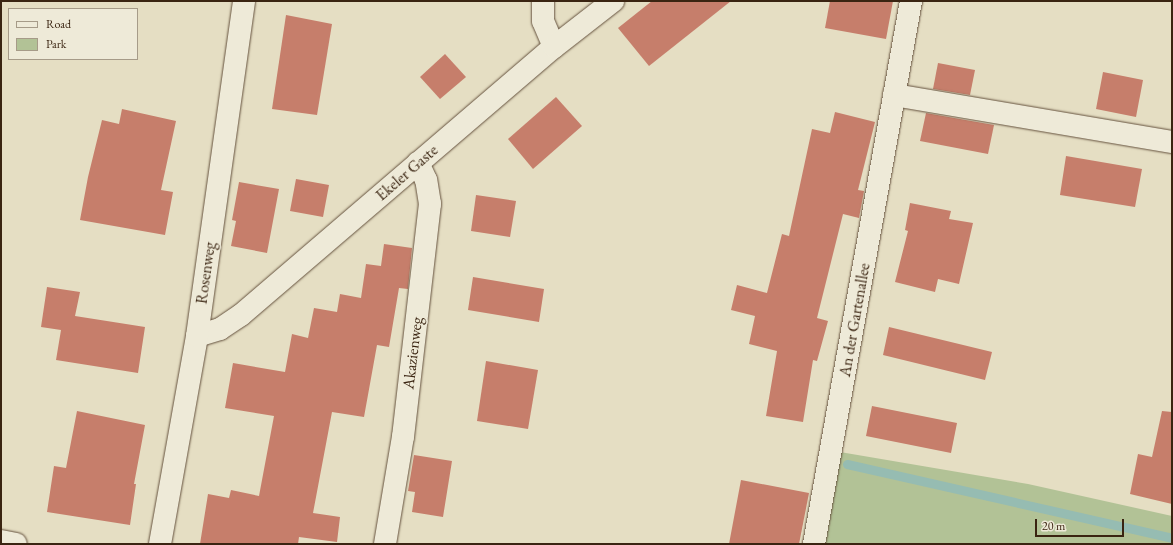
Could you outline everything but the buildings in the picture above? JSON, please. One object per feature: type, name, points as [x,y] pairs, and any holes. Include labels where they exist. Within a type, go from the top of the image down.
[{"type":"street","name":"Rosenweg","points":[[160,544],[197,336],[244,1]]},
{"type":"street","points":[[543,1],[543,21],[554,47]]},
{"type":"street","name":"Ekeler Gaste","points":[[197,336],[220,329],[241,316],[554,47],[613,1]]},
{"type":"street","name":"An der Gartenallee","points":[[814,544],[911,1]]},
{"type":"street","points":[[894,95],[1172,142]]},
{"type":"street","name":"Akazienweg","points":[[385,544],[403,437],[430,204],[426,180],[418,163]]},
{"type":"street","points":[[1,541],[16,544]]},
{"type":"green space","points":[[840,452],[1028,484],[1172,516],[1172,544],[820,544]]},
{"type":"waterway","points":[[847,464],[1172,538]]}]
